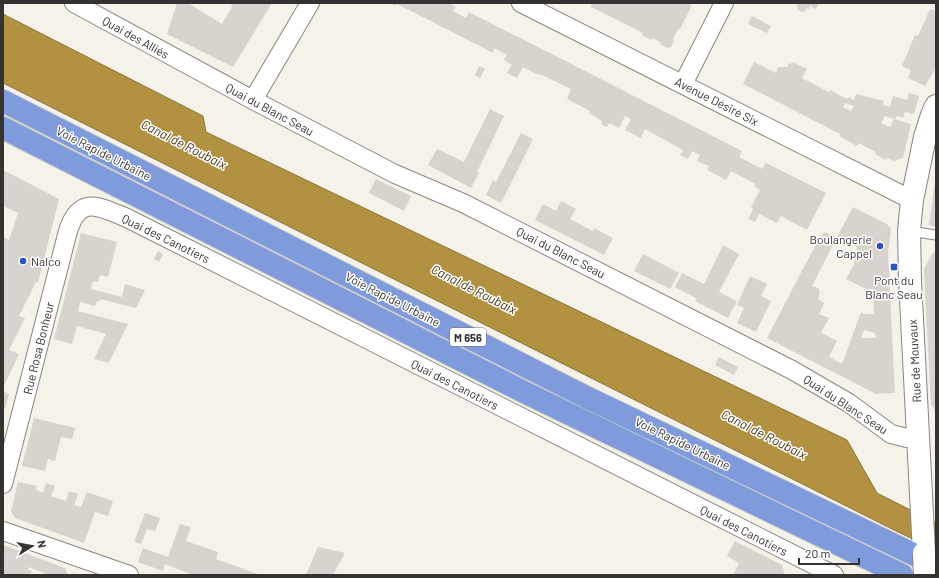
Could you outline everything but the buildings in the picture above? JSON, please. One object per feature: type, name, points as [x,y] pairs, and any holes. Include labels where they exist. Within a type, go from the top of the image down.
[{"type":"highway","name":"Voie Rapide Urbaine","points":[[3,101],[586,397],[930,559]]},
{"type":"highway","name":"Voie Rapide Urbaine","points":[[3,128],[524,392],[902,575]]},
{"type":"main road","name":"Rue de Mouvaux","points":[[930,559],[920,499],[927,438],[910,280],[909,231],[912,200],[925,137],[936,106]]},
{"type":"main road","points":[[926,575],[930,559]]},
{"type":"street","name":"Quai des Alliés","points":[[74,3],[199,71]]},
{"type":"street","points":[[253,100],[310,3]]},
{"type":"street","points":[[683,84],[724,3]]},
{"type":"street","name":"Avenue Désiré Six","points":[[529,5],[912,200]]},
{"type":"street","name":"Quai du Blanc Seau","points":[[199,71],[395,174],[463,203],[792,370],[849,403],[891,434],[907,438],[927,438]]},
{"type":"street","name":"Quai des Canotiers","points":[[75,214],[86,207],[94,206],[127,218],[809,570],[834,575]]},
{"type":"street","name":"Rue Rosa Bonheur","points":[[3,484],[68,231],[71,220],[75,214]]},
{"type":"street","points":[[3,531],[86,568],[129,575]]},
{"type":"lane","points":[[909,231],[936,235]]},
{"type":"water","name":"Canal de Roubaix","points":[[3,14],[203,116],[206,132],[847,440],[877,493],[936,523],[936,550],[3,83]]},
{"type":"place","name":"Boulangerie Cappel","points":[[880,246]]},
{"type":"place","name":"Nalco","points":[[23,261]]},
{"type":"place","name":"Pont du Blanc Seau","points":[[894,267]]}]
